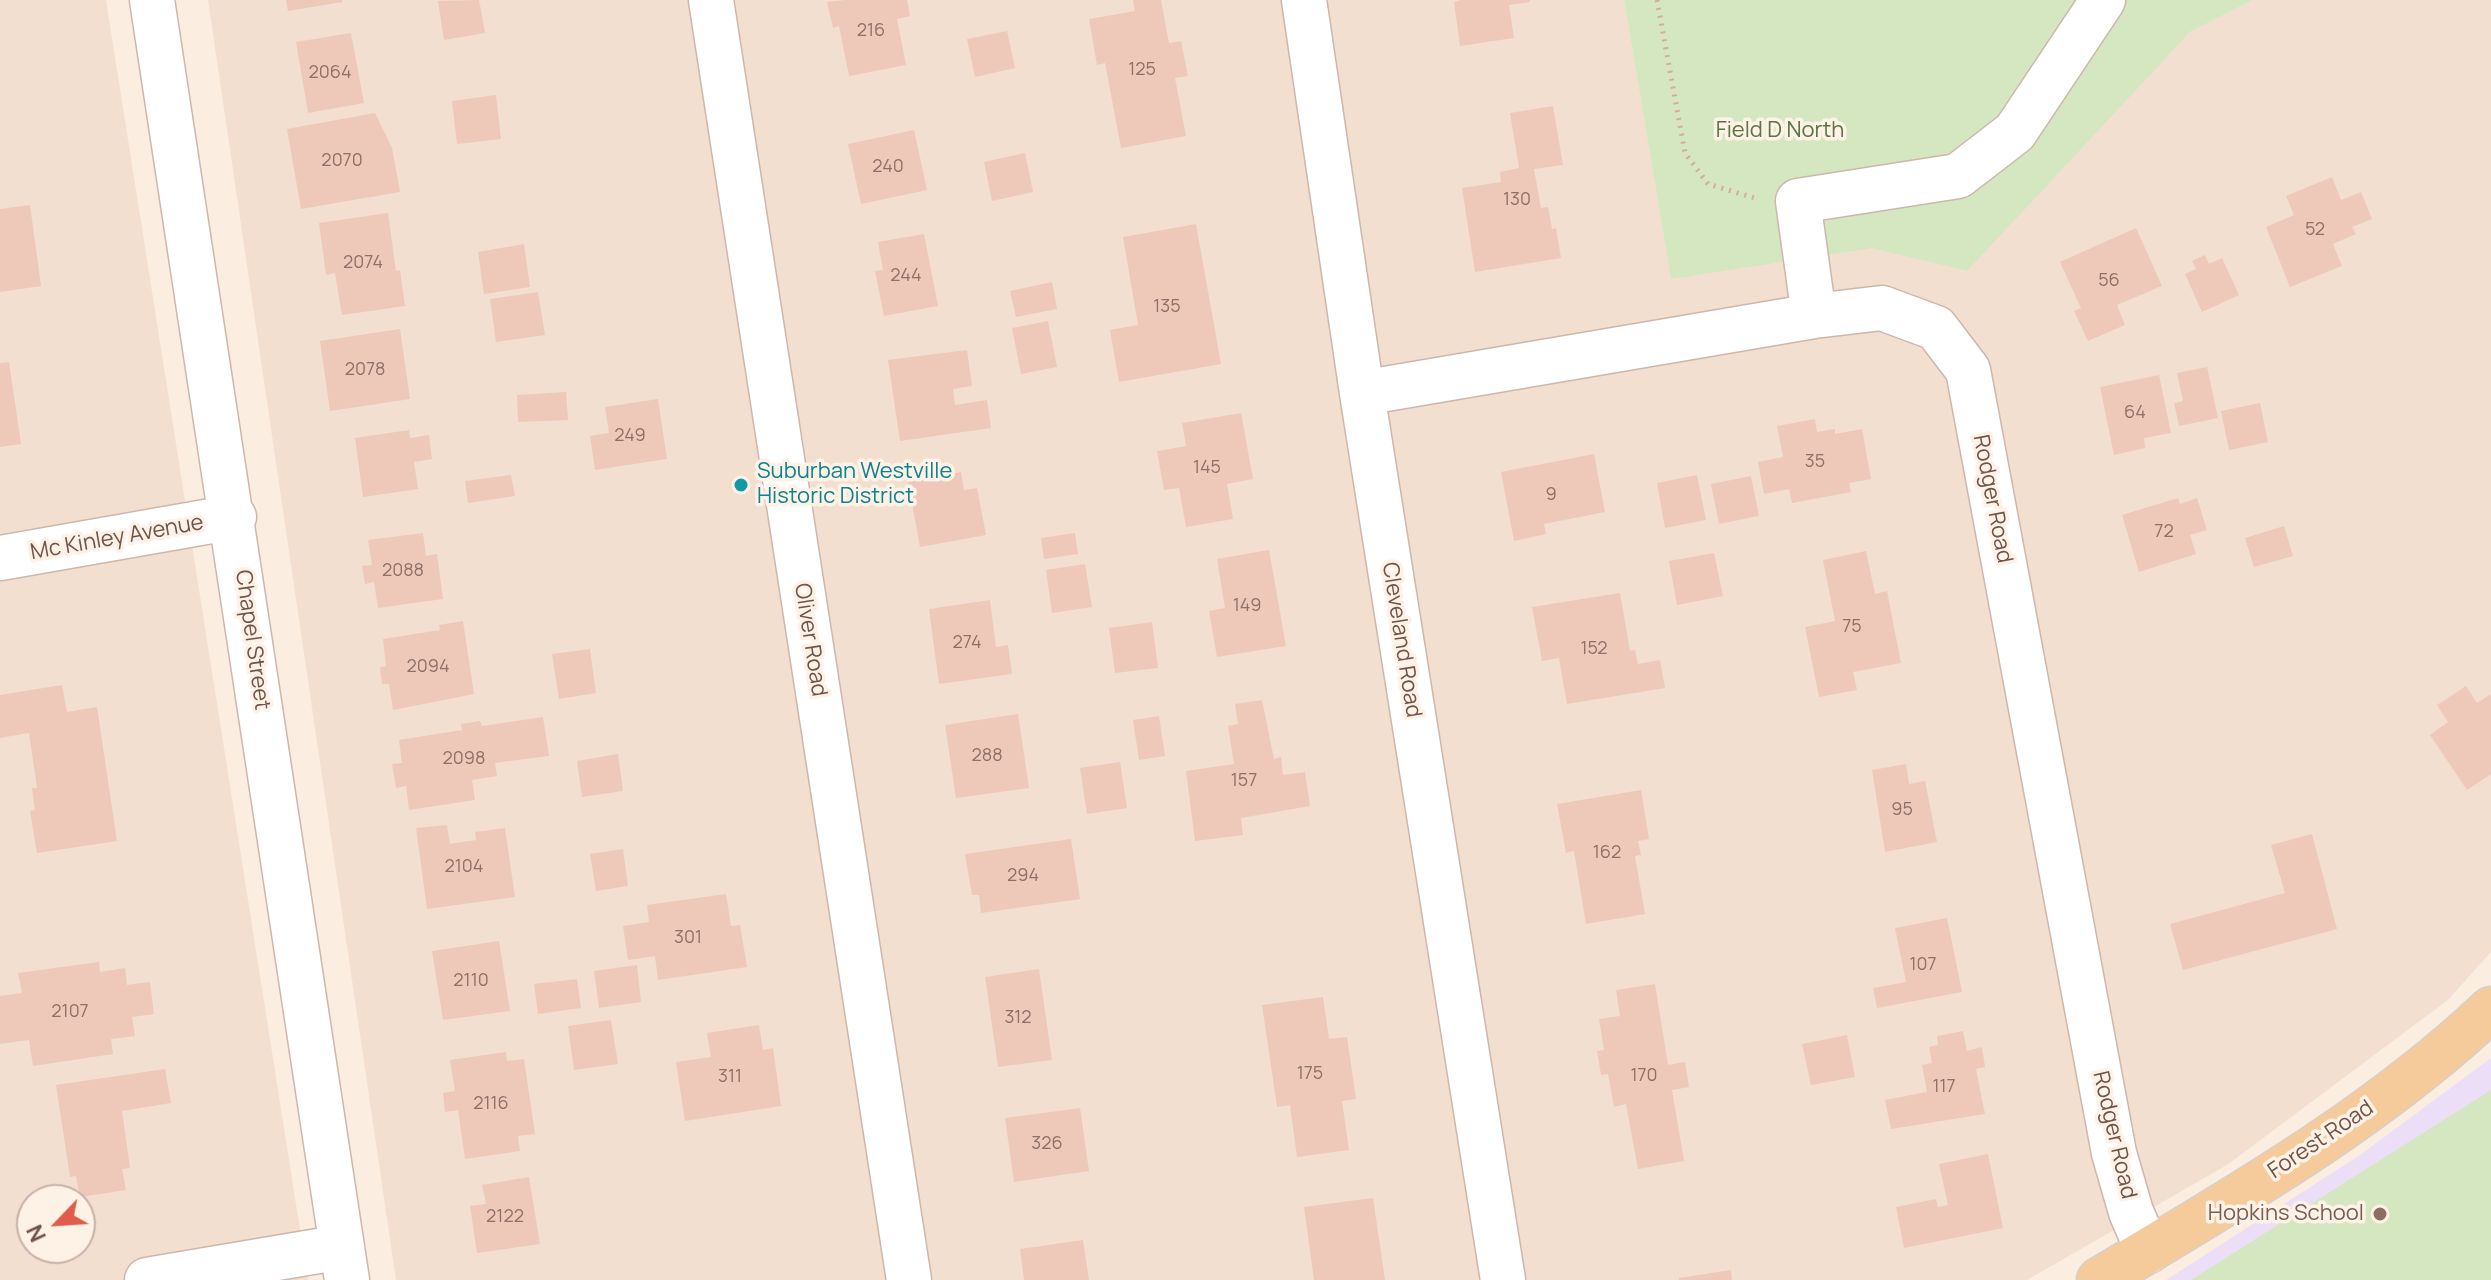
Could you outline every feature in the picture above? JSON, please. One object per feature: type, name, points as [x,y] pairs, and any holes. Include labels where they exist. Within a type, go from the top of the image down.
[{"type":"main road","name":"Forest Road","points":[[2099,1280],[2367,1110],[2457,1042],[2491,1009]]},
{"type":"street","name":"Chapel Street","points":[[152,0],[234,517],[344,1264]]},
{"type":"street","name":"Oliver Road","points":[[711,0],[909,1280]]},
{"type":"street","name":"Cleveland Road","points":[[1304,0],[1362,393],[1503,1280]]},
{"type":"street","points":[[1814,316],[1798,201],[1958,176],[2015,132],[2103,0]]},
{"type":"street","name":"Rodger Road","points":[[1362,393],[1814,316],[1882,308],[1936,328],[1968,370],[2114,1153],[2131,1212],[2148,1251]]},
{"type":"street","name":"Mc Kinley Avenue","points":[[0,558],[234,517]]},
{"type":"street","points":[[147,1280],[344,1264]]},
{"type":"path","points":[[1657,0],[1685,153],[1708,184],[1757,199],[1798,201]]},
{"type":"shaded area","points":[[0,0],[106,0],[308,1280],[0,1280]]},
{"type":"shaded area","points":[[208,0],[1624,0],[1671,278],[2064,158],[2190,32],[2253,0],[2491,0],[2491,952],[2448,1000],[2227,1165],[2027,1280],[396,1280]]},
{"type":"shaded area","name":"Hopkins School","points":[[2491,1058],[2491,1280],[2166,1280],[2360,1155]]},
{"type":"green space","name":"Field D North","points":[[1624,0],[2253,0],[2190,32],[1967,271],[1872,248],[1671,279]]},
{"type":"green space","name":"Hopkins School","points":[[2491,1090],[2491,1280],[2191,1280]]},
{"type":"building","points":[[286,0],[342,0],[342,2],[288,11]]},
{"type":"building","points":[[479,0],[485,33],[444,40],[438,1]]},
{"type":"building","points":[[907,0],[910,16],[897,19],[906,65],[849,76],[839,26],[833,28],[827,2]]},
{"type":"building","points":[[1133,0],[1161,0],[1169,43],[1181,41],[1188,76],[1175,78],[1186,136],[1121,148],[1105,63],[1097,65],[1089,19],[1135,11]]},
{"type":"building","points":[[1454,2],[1530,2],[1509,5],[1514,38],[1460,46]]},
{"type":"building","points":[[1007,31],[1015,68],[975,77],[967,39]]},
{"type":"building","points":[[351,33],[364,103],[308,113],[296,42]]},
{"type":"building","points":[[496,95],[501,139],[457,144],[452,101]]},
{"type":"building","points":[[1553,106],[1563,165],[1534,169],[1541,208],[1548,207],[1552,229],[1556,228],[1561,258],[1475,272],[1462,188],[1501,182],[1500,172],[1519,168],[1510,113]]},
{"type":"building","points":[[375,113],[392,148],[400,192],[301,209],[287,129]]},
{"type":"building","points":[[914,130],[927,190],[861,204],[848,144]]},
{"type":"building","points":[[1025,153],[1033,192],[992,201],[984,162]]},
{"type":"building","points":[[2332,177],[2341,200],[2361,192],[2372,219],[2352,227],[2356,234],[2333,244],[2342,266],[2290,287],[2266,227],[2294,215],[2286,196]]},
{"type":"building","points":[[30,205],[41,286],[0,292],[0,209]]},
{"type":"building","points":[[388,213],[396,271],[400,270],[405,306],[342,315],[335,273],[326,275],[319,223]]},
{"type":"building","points":[[1196,224],[1221,364],[1119,382],[1110,330],[1138,325],[1123,237]]},
{"type":"building","points":[[2136,228],[2162,286],[2117,305],[2125,325],[2088,341],[2074,311],[2081,308],[2060,262]]},
{"type":"building","points":[[924,234],[938,306],[884,316],[875,271],[883,270],[878,242]]},
{"type":"building","points":[[524,244],[530,287],[484,294],[478,252]]},
{"type":"building","points":[[2205,255],[2209,264],[2222,258],[2239,295],[2202,312],[2185,274],[2196,269],[2192,261]]},
{"type":"building","points":[[1052,282],[1057,309],[1016,317],[1010,291]]},
{"type":"building","points":[[538,292],[545,335],[496,342],[490,299]]},
{"type":"building","points":[[1048,321],[1057,367],[1021,374],[1012,328]]},
{"type":"building","points":[[400,329],[410,399],[330,411],[320,341]]},
{"type":"building","points":[[967,350],[972,386],[953,389],[955,405],[987,400],[991,428],[900,441],[888,360]]},
{"type":"building","points":[[9,362],[21,444],[0,447],[0,363]]},
{"type":"building","points":[[2207,367],[2218,418],[2179,426],[2174,403],[2183,401],[2177,373]]},
{"type":"building","points":[[2159,375],[2171,433],[2144,438],[2145,448],[2114,455],[2100,387]]},
{"type":"building","points":[[566,392],[568,420],[518,422],[517,395]]},
{"type":"building","points":[[658,399],[667,459],[595,470],[590,436],[609,433],[605,407]]},
{"type":"building","points":[[2260,403],[2268,442],[2229,450],[2221,411]]},
{"type":"building","points":[[1241,413],[1253,479],[1227,484],[1233,519],[1186,527],[1179,488],[1164,490],[1157,451],[1186,446],[1182,423]]},
{"type":"building","points":[[1815,419],[1817,432],[1835,429],[1835,434],[1862,429],[1871,479],[1849,483],[1851,492],[1792,503],[1789,489],[1764,494],[1758,462],[1783,457],[1777,426]]},
{"type":"building","points":[[409,430],[410,438],[429,435],[432,459],[414,462],[418,489],[363,497],[355,438]]},
{"type":"building","points":[[1594,454],[1605,512],[1544,524],[1546,534],[1514,541],[1501,472]]},
{"type":"building","points":[[961,472],[964,490],[977,488],[986,535],[920,547],[908,482]]},
{"type":"building","points":[[511,475],[515,496],[468,503],[465,481]]},
{"type":"building","points":[[1697,475],[1706,520],[1665,528],[1657,483]]},
{"type":"building","points":[[1751,476],[1759,516],[1719,524],[1711,484]]},
{"type":"building","points":[[2178,498],[2180,504],[2197,498],[2207,530],[2190,535],[2196,554],[2139,572],[2122,515]]},
{"type":"building","points":[[2284,526],[2293,556],[2254,567],[2245,538]]},
{"type":"building","points":[[423,533],[426,556],[437,554],[443,599],[378,608],[374,582],[365,584],[362,566],[372,565],[368,540]]},
{"type":"building","points":[[1075,533],[1078,554],[1044,559],[1041,538]]},
{"type":"building","points":[[1269,550],[1286,646],[1217,657],[1209,611],[1225,608],[1217,559]]},
{"type":"building","points":[[1866,551],[1875,594],[1887,591],[1901,663],[1853,672],[1857,690],[1819,697],[1805,627],[1835,621],[1823,560]]},
{"type":"building","points":[[1714,553],[1723,596],[1677,605],[1669,561]]},
{"type":"building","points":[[1085,564],[1092,607],[1052,613],[1046,570]]},
{"type":"building","points":[[1620,593],[1630,651],[1635,650],[1638,664],[1660,660],[1665,688],[1567,704],[1559,658],[1542,661],[1532,607]]},
{"type":"building","points":[[990,600],[996,647],[1008,645],[1012,674],[939,684],[929,609]]},
{"type":"building","points":[[463,621],[474,694],[393,710],[389,684],[382,684],[380,667],[386,666],[383,639],[440,630],[439,625]]},
{"type":"building","points":[[1152,622],[1158,668],[1115,673],[1109,628]]},
{"type":"building","points":[[590,649],[596,693],[559,699],[552,654]]},
{"type":"building","points":[[62,685],[67,712],[97,707],[117,841],[37,853],[30,811],[35,810],[32,788],[37,788],[29,733],[0,738],[0,695]]},
{"type":"building","points":[[2466,686],[2477,703],[2491,694],[2491,774],[2467,790],[2430,735],[2448,722],[2437,705]]},
{"type":"building","points":[[1262,700],[1274,759],[1281,757],[1283,775],[1305,772],[1310,806],[1241,818],[1243,835],[1195,841],[1186,771],[1234,764],[1228,726],[1238,724],[1235,704]]},
{"type":"building","points":[[1018,714],[1029,788],[956,798],[945,725]]},
{"type":"building","points":[[1159,716],[1165,756],[1139,760],[1133,720]]},
{"type":"building","points":[[543,717],[549,756],[495,763],[497,776],[472,780],[475,800],[409,810],[406,786],[396,788],[392,764],[402,763],[399,740],[462,730],[461,724],[480,721],[482,726]]},
{"type":"building","points":[[618,754],[623,791],[582,797],[577,761]]},
{"type":"building","points":[[1120,762],[1127,808],[1087,814],[1080,768]]},
{"type":"building","points":[[1906,764],[1909,784],[1925,781],[1937,842],[1885,852],[1872,770]]},
{"type":"building","points":[[1641,790],[1649,839],[1638,841],[1641,855],[1635,856],[1645,914],[1586,924],[1574,851],[1566,853],[1557,804]]},
{"type":"building","points":[[447,825],[450,844],[476,840],[475,832],[505,828],[515,897],[427,909],[416,828]]},
{"type":"building","points":[[2312,834],[2337,929],[2183,970],[2170,924],[2285,893],[2271,845]]},
{"type":"building","points":[[1071,839],[1080,899],[981,913],[979,895],[972,895],[965,854]]},
{"type":"building","points":[[623,849],[628,886],[596,891],[590,854]]},
{"type":"building","points":[[726,894],[731,926],[740,925],[747,967],[658,980],[655,956],[628,960],[623,926],[649,922],[647,905]]},
{"type":"building","points":[[1947,918],[1962,992],[1877,1008],[1873,988],[1906,982],[1895,928]]},
{"type":"building","points":[[499,941],[510,1011],[443,1020],[432,951]]},
{"type":"building","points":[[99,962],[100,972],[125,968],[127,985],[150,982],[154,1014],[132,1017],[135,1036],[111,1039],[113,1054],[33,1066],[29,1040],[0,1044],[0,996],[22,993],[18,973]]},
{"type":"building","points":[[637,965],[641,1002],[599,1008],[594,971]]},
{"type":"building","points":[[1039,969],[1052,1060],[998,1067],[985,977]]},
{"type":"building","points":[[577,979],[581,1008],[538,1014],[534,984]]},
{"type":"building","points":[[1655,984],[1668,1065],[1685,1062],[1689,1087],[1672,1090],[1684,1161],[1638,1169],[1626,1104],[1614,1107],[1608,1074],[1601,1075],[1597,1051],[1604,1050],[1599,1019],[1620,1016],[1616,990]]},
{"type":"building","points":[[1323,997],[1329,1039],[1347,1037],[1356,1099],[1342,1101],[1349,1150],[1297,1157],[1290,1105],[1277,1107],[1262,1005]]},
{"type":"building","points":[[611,1020],[618,1064],[574,1070],[568,1026]]},
{"type":"building","points":[[759,1025],[763,1050],[773,1048],[781,1106],[685,1121],[676,1062],[711,1057],[707,1033]]},
{"type":"building","points":[[1963,1031],[1967,1051],[1982,1047],[1985,1067],[1976,1069],[1985,1114],[1891,1129],[1885,1100],[1927,1092],[1922,1065],[1932,1063],[1929,1047],[1938,1045],[1937,1036]]},
{"type":"building","points":[[1847,1035],[1855,1077],[1811,1085],[1802,1044]]},
{"type":"building","points":[[506,1052],[507,1061],[524,1059],[535,1134],[518,1136],[520,1151],[465,1159],[458,1110],[445,1112],[443,1093],[455,1091],[450,1060]]},
{"type":"building","points":[[165,1069],[171,1103],[122,1111],[130,1168],[122,1169],[126,1190],[96,1195],[96,1184],[78,1184],[76,1176],[70,1177],[56,1085]]},
{"type":"building","points":[[1080,1108],[1089,1171],[1014,1182],[1005,1118]]},
{"type":"building","points":[[1988,1154],[2003,1228],[1904,1248],[1896,1207],[1936,1199],[1938,1207],[1948,1205],[1939,1164]]},
{"type":"building","points":[[529,1177],[540,1244],[477,1253],[470,1206],[486,1204],[482,1185]]},
{"type":"building","points":[[1373,1198],[1385,1280],[1314,1280],[1304,1207]]},
{"type":"building","points":[[1083,1240],[1089,1280],[1024,1280],[1020,1249]]},
{"type":"building","points":[[1731,1270],[1732,1280],[1679,1280],[1679,1278]]},
{"type":"place","name":"Suburban Westville Historic District","points":[[741,485]]},
{"type":"place","name":"Hopkins School","points":[[2380,1214]]}]
